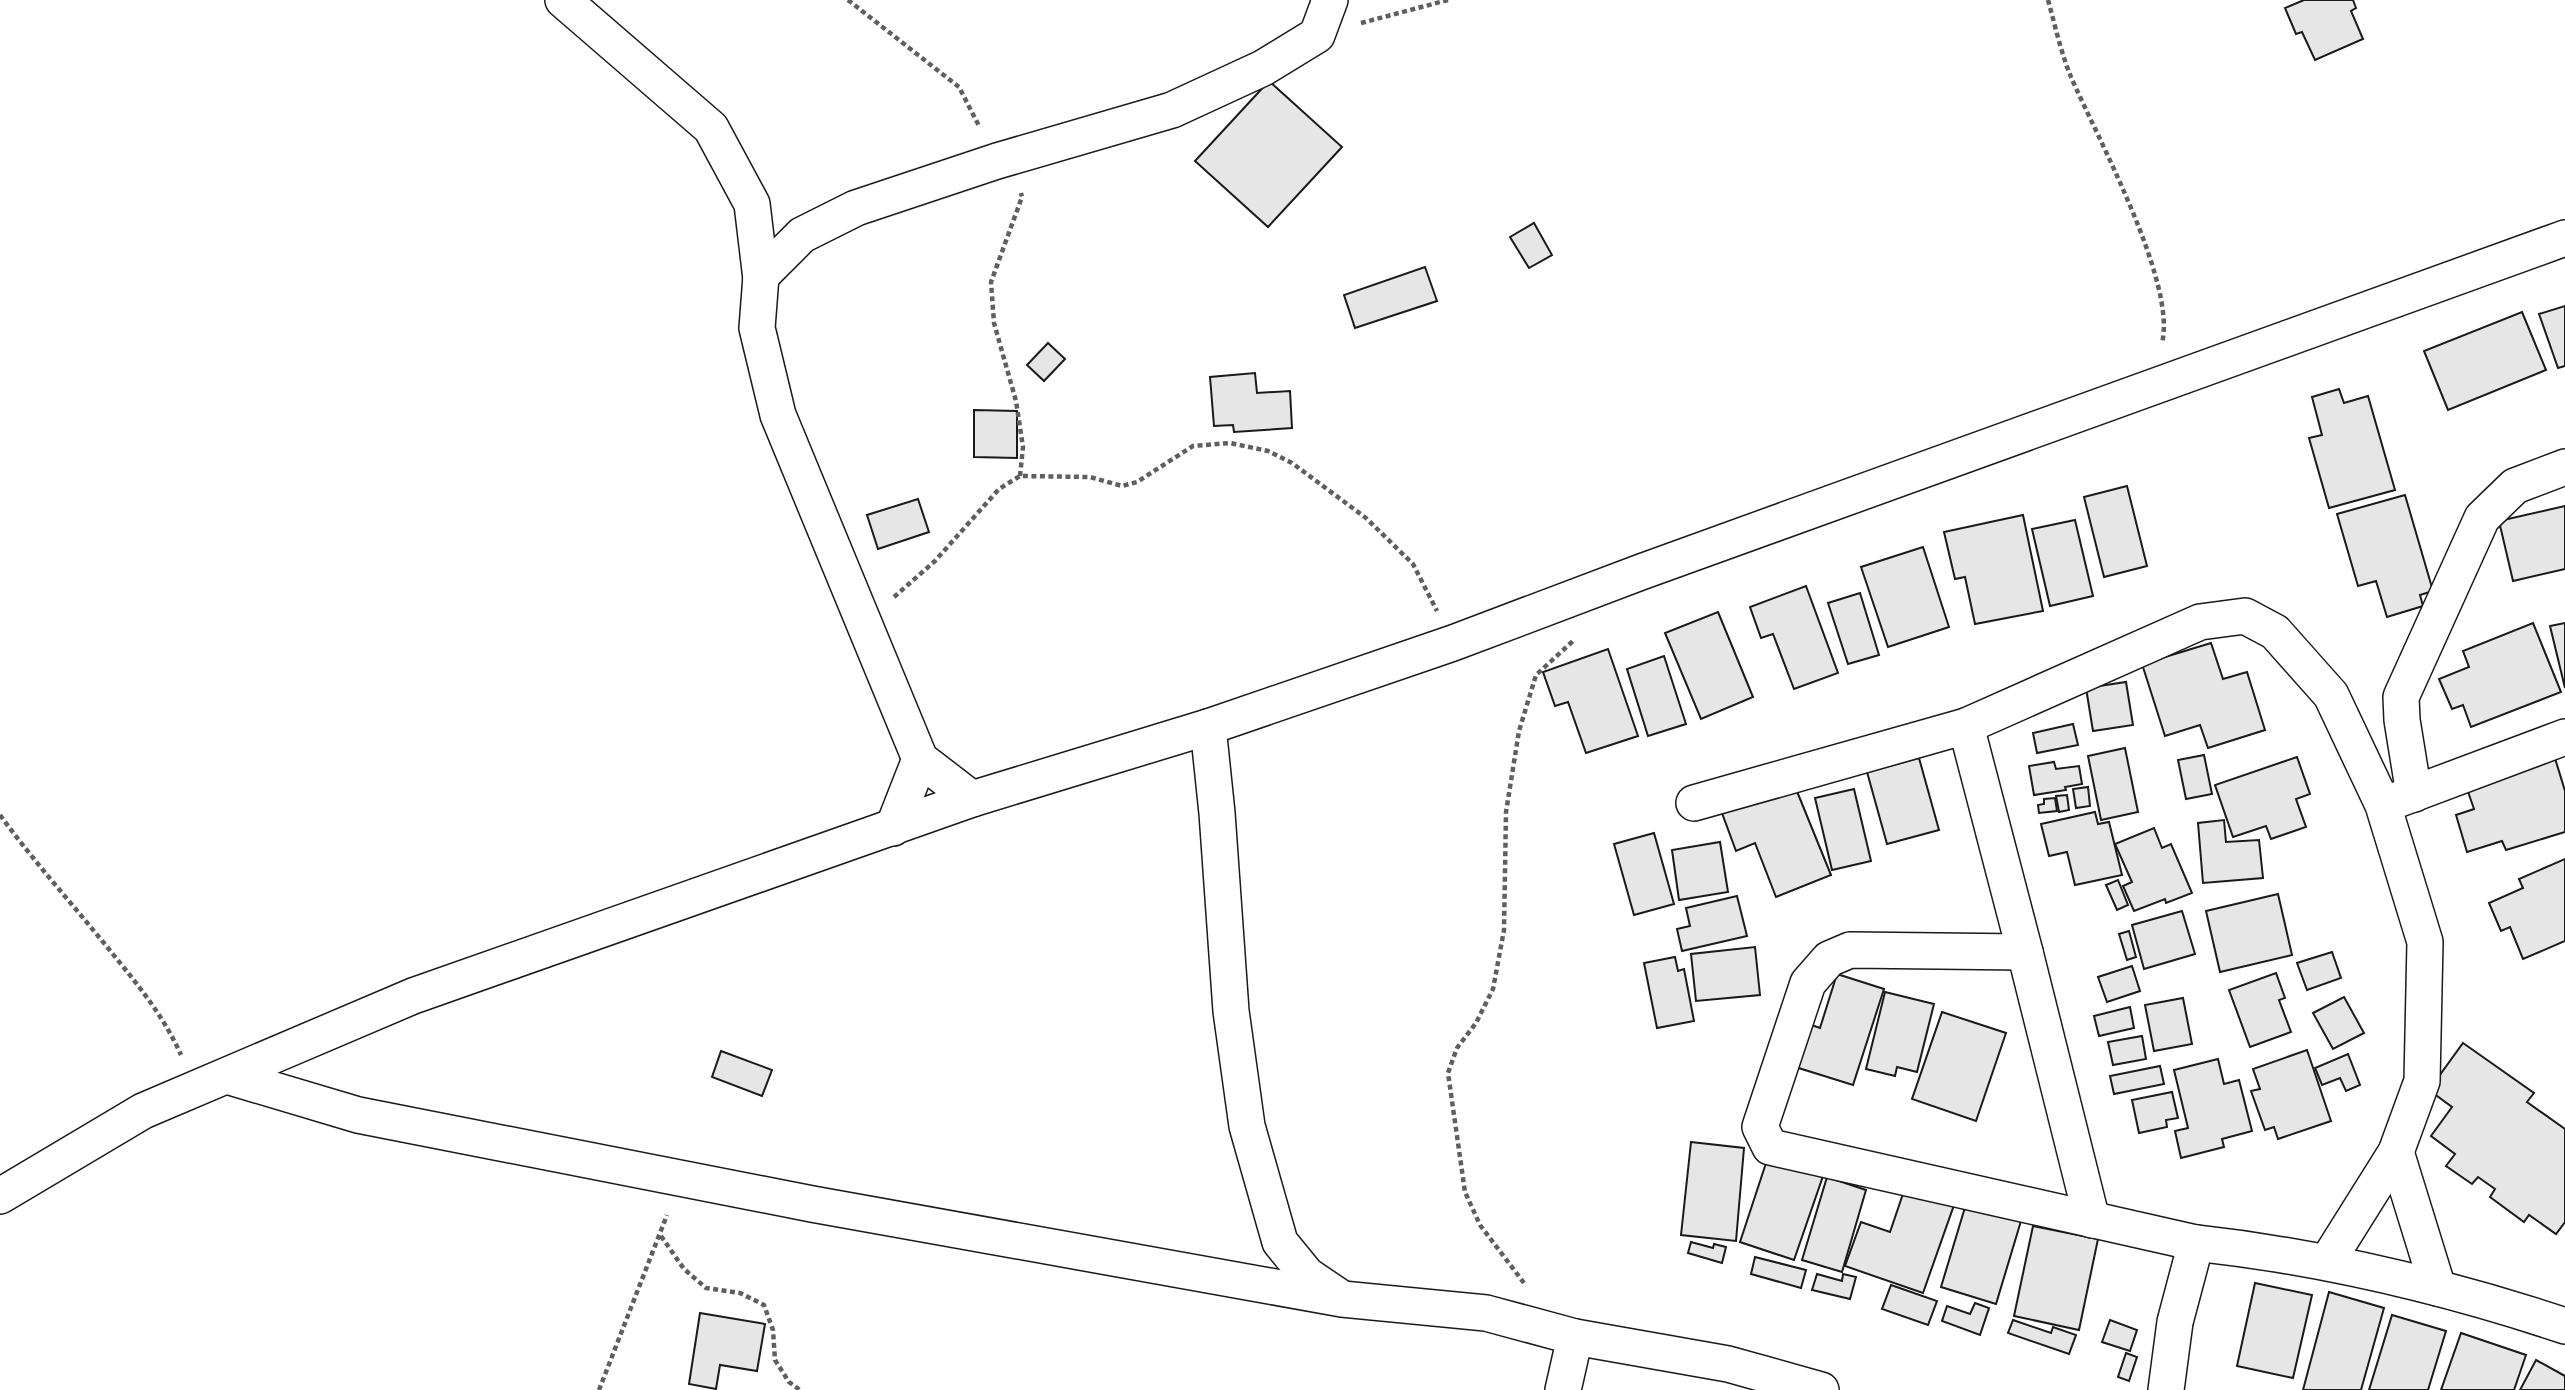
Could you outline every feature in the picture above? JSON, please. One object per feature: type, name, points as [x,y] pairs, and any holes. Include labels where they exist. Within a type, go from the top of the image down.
[{"type":"street","points":[[563,0],[711,128],[752,204],[761,279],[757,328],[778,415],[920,759],[972,799]]},
{"type":"street","points":[[761,279],[802,235],[845,214],[1007,158],[1172,110],[1263,68],[1317,35],[1331,0]]},
{"type":"street","points":[[2,1193],[143,1111],[413,996],[972,799],[1208,727],[1453,643],[1654,567],[2565,238]]},
{"type":"street","points":[[2327,1262],[2396,1152],[2422,1081],[2425,942],[2399,799],[2401,697],[2482,518],[2515,486],[2565,467]]},
{"type":"street","points":[[1694,803],[1966,726],[2200,621],[2245,616],[2275,632],[2331,695],[2399,799]]},
{"type":"street","points":[[1966,726],[2092,1220]]},
{"type":"street","points":[[1208,727],[1231,1011],[1247,1126],[1280,1242],[1307,1275],[1342,1299]]},
{"type":"street","points":[[2399,799],[2565,737]]},
{"type":"street","points":[[893,828],[920,759]]},
{"type":"street","points":[[2025,952],[1850,950],[1829,959],[1808,984],[1760,1127],[1770,1147],[2196,1243],[2327,1262],[2484,1299],[2565,1326]]},
{"type":"street","points":[[212,1082],[358,1115],[812,1204],[1342,1299],[1486,1313],[1560,1333],[1728,1364],[1821,1390]]},
{"type":"street","points":[[2396,1152],[2438,1288]]},
{"type":"street","points":[[2166,1390],[2175,1322],[2196,1243]]},
{"type":"street","points":[[1560,1333],[1563,1390]]},
{"type":"path","points":[[848,0],[958,87],[1007,158],[1022,197],[991,282],[994,323],[1016,401],[1023,447],[1020,476]]},
{"type":"path","points":[[1317,35],[1448,0]]},
{"type":"path","points":[[2048,0],[2070,74],[2144,240],[2164,309],[2165,330],[2151,388]]},
{"type":"path","points":[[864,622],[935,561],[999,489],[1020,476],[1090,477],[1122,486],[1138,482],[1193,446],[1230,443],[1268,451],[1292,463],[1366,518],[1413,564],[1453,643]]},
{"type":"path","points":[[1560,1333],[1480,1225],[1465,1192],[1448,1073],[1457,1048],[1476,1023],[1493,989],[1504,930],[1506,812],[1519,731],[1536,676],[1558,652],[1577,638]]},
{"type":"path","points":[[0,815],[30,856],[143,991],[212,1082]]},
{"type":"path","points":[[599,1390],[660,1236],[678,1177]]},
{"type":"path","points":[[660,1236],[684,1269],[706,1287],[740,1293],[764,1306],[773,1330],[775,1360],[789,1382],[800,1390]]},
{"type":"building","points":[[2304,0],[2353,0],[2356,8],[2351,11],[2363,39],[2315,60],[2302,32],[2296,34],[2285,8]]},
{"type":"building","points":[[1269,81],[1342,147],[1268,227],[1195,161]]},
{"type":"building","points":[[1534,223],[1552,255],[1529,268],[1510,237]]},
{"type":"building","points":[[1425,267],[1437,301],[1355,328],[1344,295]]},
{"type":"building","points":[[2565,306],[2565,366],[2558,368],[2539,314]]},
{"type":"building","points":[[2522,312],[2546,370],[2448,410],[2424,351]]},
{"type":"building","points":[[1048,343],[1065,359],[1044,381],[1027,365]]},
{"type":"building","points":[[1255,373],[1257,393],[1290,391],[1292,428],[1234,432],[1233,425],[1214,426],[1210,377]]},
{"type":"building","points":[[2339,389],[2344,403],[2368,396],[2395,490],[2329,508],[2309,438],[2322,435],[2312,397]]},
{"type":"building","points":[[974,410],[1017,411],[1017,458],[974,457]]},
{"type":"building","points":[[2127,486],[2147,566],[2104,577],[2084,497]]},
{"type":"building","points":[[2405,495],[2433,591],[2420,595],[2423,606],[2387,617],[2376,581],[2358,586],[2337,514]]},
{"type":"building","points":[[918,499],[929,532],[878,549],[867,515]]},
{"type":"building","points":[[2565,506],[2565,569],[2513,581],[2499,521]]},
{"type":"building","points":[[2023,515],[2043,611],[1975,624],[1965,577],[1955,579],[1944,532]]},
{"type":"building","points":[[2075,520],[2093,596],[2050,606],[2032,529]]},
{"type":"building","points":[[1923,547],[1949,627],[1888,647],[1861,567]]},
{"type":"building","points":[[1806,586],[1838,673],[1794,689],[1773,634],[1761,638],[1750,607]]},
{"type":"building","points":[[1860,593],[1879,655],[1848,664],[1828,603]]},
{"type":"building","points":[[1718,612],[1753,697],[1701,719],[1665,633]]},
{"type":"building","points":[[2533,623],[2561,692],[2471,727],[2463,705],[2452,709],[2439,679],[2469,667],[2463,651]]},
{"type":"building","points":[[2565,623],[2565,688],[2550,626]]},
{"type":"building","points":[[2211,643],[2223,679],[2247,672],[2265,730],[2208,748],[2200,725],[2165,736],[2142,664]]},
{"type":"building","points":[[1608,649],[1638,736],[1586,753],[1568,702],[1555,706],[1543,672]]},
{"type":"building","points":[[1664,656],[1686,724],[1648,736],[1627,669]]},
{"type":"building","points":[[2126,682],[2133,725],[2093,731],[2086,688]]},
{"type":"building","points":[[2073,724],[2078,745],[2037,753],[2033,733]]},
{"type":"building","points":[[2125,748],[2138,812],[2101,820],[2088,756]]},
{"type":"building","points":[[2204,755],[2212,794],[2186,799],[2178,760]]},
{"type":"building","points":[[2554,755],[2565,791],[2565,832],[2506,850],[2502,841],[2467,852],[2456,815],[2474,809],[2465,783]]},
{"type":"building","points":[[2297,757],[2310,794],[2296,799],[2306,827],[2271,839],[2266,826],[2233,837],[2215,785]]},
{"type":"building","points":[[1919,758],[1939,830],[1887,844],[1867,772]]},
{"type":"building","points":[[2054,762],[2056,769],[2079,766],[2082,784],[2065,787],[2066,790],[2034,795],[2029,766]]},
{"type":"building","points":[[1794,784],[1831,875],[1776,897],[1755,843],[1736,851],[1722,813]]},
{"type":"building","points":[[2088,787],[2090,806],[2076,808],[2073,789]]},
{"type":"building","points":[[1854,789],[1871,861],[1832,870],[1815,798]]},
{"type":"building","points":[[2067,795],[2069,810],[2059,812],[2056,796]]},
{"type":"building","points":[[2055,798],[2057,811],[2039,813],[2038,805],[2044,804],[2044,799]]},
{"type":"building","points":[[2095,812],[2098,824],[2109,822],[2122,875],[2075,885],[2067,852],[2049,856],[2041,824]]},
{"type":"building","points":[[2224,820],[2226,842],[2259,840],[2263,878],[2203,883],[2198,823]]},
{"type":"building","points":[[2154,828],[2162,848],[2171,844],[2192,893],[2166,903],[2165,899],[2134,911],[2123,886],[2132,882],[2115,844]]},
{"type":"building","points":[[1654,833],[1674,904],[1634,915],[1614,844]]},
{"type":"building","points":[[1720,842],[1728,892],[1679,900],[1672,850]]},
{"type":"building","points":[[2565,859],[2565,941],[2523,959],[2510,927],[2501,931],[2489,903],[2523,888],[2519,879]]},
{"type":"building","points":[[2118,880],[2128,905],[2117,910],[2106,885]]},
{"type":"building","points":[[2278,894],[2292,955],[2220,972],[2206,911]]},
{"type":"building","points":[[1737,896],[1747,936],[1682,951],[1677,929],[1690,926],[1686,908]]},
{"type":"building","points":[[2182,911],[2195,954],[2144,969],[2132,925]]},
{"type":"building","points":[[2129,931],[2136,957],[2127,960],[2119,934]]},
{"type":"building","points":[[1755,947],[1760,995],[1696,1001],[1691,954]]},
{"type":"building","points":[[2332,952],[2341,978],[2307,990],[2297,963]]},
{"type":"building","points":[[1675,957],[1678,971],[1684,969],[1694,1021],[1657,1028],[1644,963]]},
{"type":"building","points":[[2132,966],[2140,991],[2107,1002],[2098,977]]},
{"type":"building","points":[[2276,973],[2285,998],[2279,1000],[2291,1032],[2250,1047],[2229,990]]},
{"type":"building","points":[[1837,974],[1884,989],[1853,1085],[1789,1065],[1803,1022],[1820,1028]]},
{"type":"building","points":[[1885,992],[1934,1004],[1917,1072],[1897,1067],[1895,1076],[1866,1069]]},
{"type":"building","points":[[2344,997],[2364,1033],[2333,1049],[2313,1013]]},
{"type":"building","points":[[2183,998],[2192,1044],[2154,1051],[2145,1005]]},
{"type":"building","points":[[2130,1007],[2134,1028],[2099,1036],[2094,1016]]},
{"type":"building","points":[[1942,1012],[2006,1033],[1976,1121],[1912,1099]]},
{"type":"building","points":[[2142,1036],[2146,1059],[2113,1065],[2108,1042]]},
{"type":"building","points":[[2463,1043],[2534,1093],[2527,1102],[2565,1129],[2565,1222],[2556,1234],[2529,1215],[2524,1222],[2490,1197],[2495,1189],[2478,1177],[2472,1184],[2446,1166],[2455,1154],[2431,1136],[2452,1107],[2429,1090]]},
{"type":"building","points":[[2307,1050],[2331,1121],[2278,1139],[2274,1127],[2265,1130],[2251,1091],[2260,1089],[2253,1069]]},
{"type":"building","points":[[721,1051],[772,1070],[762,1096],[712,1077]]},
{"type":"building","points":[[2348,1054],[2360,1085],[2346,1091],[2340,1078],[2322,1085],[2315,1068]]},
{"type":"building","points":[[2218,1059],[2224,1084],[2239,1080],[2252,1131],[2222,1139],[2224,1147],[2181,1158],[2175,1131],[2188,1128],[2174,1070]]},
{"type":"building","points":[[2160,1066],[2164,1084],[2114,1094],[2110,1076]]},
{"type":"building","points":[[2172,1092],[2178,1118],[2166,1120],[2167,1127],[2139,1133],[2132,1100]]},
{"type":"building","points":[[1691,1142],[1744,1148],[1736,1241],[1681,1235]]},
{"type":"building","points":[[1768,1157],[1823,1176],[1794,1260],[1740,1242]]},
{"type":"building","points":[[1827,1177],[1866,1190],[1842,1272],[1802,1260]]},
{"type":"building","points":[[1905,1188],[1954,1205],[1923,1293],[1845,1266],[1861,1222],[1890,1232]]},
{"type":"building","points":[[1966,1204],[2021,1221],[1996,1304],[1941,1287]]},
{"type":"building","points":[[2033,1226],[2098,1239],[2079,1330],[2014,1316]]},
{"type":"building","points":[[1691,1242],[1713,1248],[1714,1244],[1726,1247],[1722,1263],[1688,1253]]},
{"type":"building","points":[[1755,1257],[1806,1270],[1801,1288],[1751,1274]]},
{"type":"building","points":[[1817,1274],[1842,1281],[1843,1274],[1856,1277],[1850,1299],[1812,1290]]},
{"type":"building","points":[[2255,1283],[2312,1295],[2293,1378],[2237,1366]]},
{"type":"building","points":[[1891,1285],[1937,1301],[1928,1325],[1882,1309]]},
{"type":"building","points":[[2329,1292],[2384,1308],[2361,1390],[2303,1390]]},
{"type":"building","points":[[1975,1303],[1989,1308],[1980,1335],[1942,1321],[1947,1306],[1970,1314]]},
{"type":"building","points":[[700,1313],[765,1324],[757,1371],[720,1365],[716,1389],[689,1384]]},
{"type":"building","points":[[2392,1315],[2446,1331],[2428,1390],[2369,1390]]},
{"type":"building","points":[[2013,1320],[2051,1333],[2053,1327],[2076,1335],[2069,1354],[2008,1333]]},
{"type":"building","points":[[2110,1320],[2137,1330],[2130,1351],[2102,1342]]},
{"type":"building","points":[[2461,1333],[2526,1355],[2514,1390],[2441,1390]]},
{"type":"building","points":[[2126,1353],[2137,1357],[2129,1381],[2118,1377]]},
{"type":"building","points":[[2536,1360],[2565,1376],[2565,1390],[2520,1390]]}]
